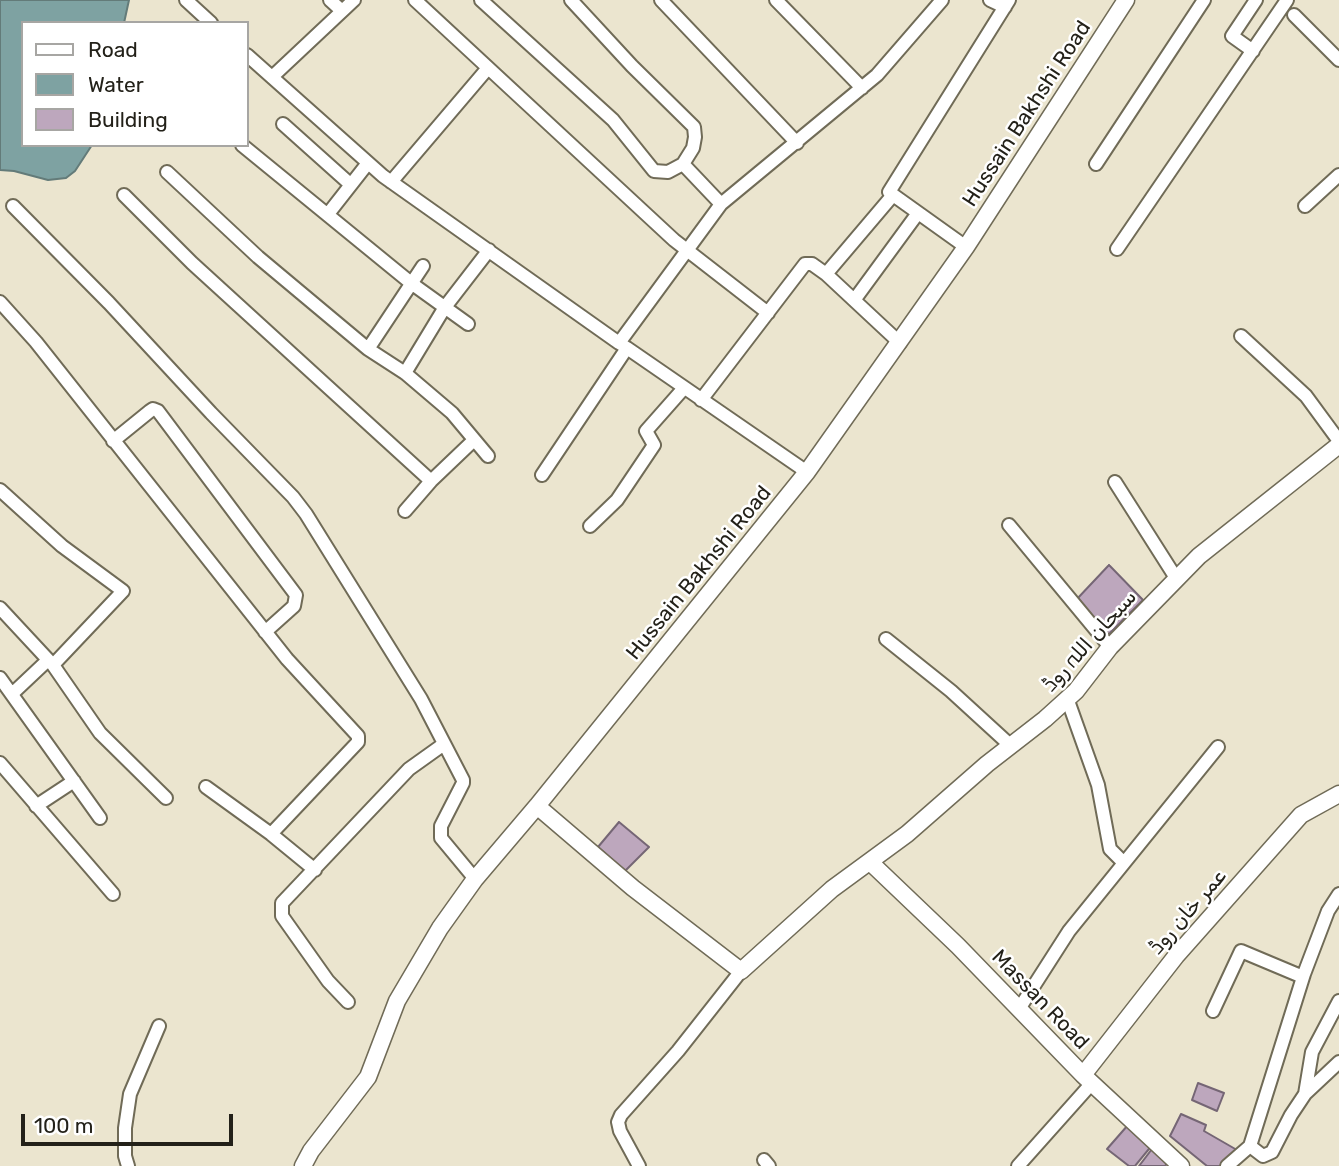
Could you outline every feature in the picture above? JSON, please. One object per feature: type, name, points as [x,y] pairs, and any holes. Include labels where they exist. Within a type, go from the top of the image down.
[{"type":"street","points":[[186,0],[209,21]]},
{"type":"street","points":[[330,0],[342,11]]},
{"type":"street","points":[[272,78],[354,0]]},
{"type":"street","points":[[415,0],[687,250],[768,313]]},
{"type":"street","points":[[481,0],[614,120],[654,171],[668,172],[683,164],[693,148],[694,127],[571,0]]},
{"type":"street","points":[[660,0],[797,143]]},
{"type":"street","points":[[776,0],[862,88]]},
{"type":"street","points":[[542,475],[623,345],[687,250],[722,204],[877,75],[942,0]]},
{"type":"street","points":[[966,247],[890,192],[1007,4],[990,0]]},
{"type":"street","name":"Hussain Bakhshi Road","points":[[303,1166],[317,1143],[368,1077],[397,1001],[440,928],[475,879],[807,472],[966,247],[1126,0]]},
{"type":"street","points":[[1096,164],[1204,0]]},
{"type":"street","points":[[1253,51],[1232,36],[1256,0]]},
{"type":"street","points":[[1117,249],[1287,0]]},
{"type":"street","points":[[1294,15],[1339,60]]},
{"type":"street","points":[[248,56],[391,182],[807,472]]},
{"type":"street","points":[[391,182],[488,68]]},
{"type":"street","points":[[283,124],[350,184]]},
{"type":"street","points":[[244,147],[411,283],[468,324]]},
{"type":"street","points":[[328,214],[368,163]]},
{"type":"street","points":[[683,164],[722,204]]},
{"type":"street","points":[[167,172],[258,257],[368,349],[405,373],[452,413],[488,457]]},
{"type":"street","points":[[1305,206],[1339,175]]},
{"type":"street","points":[[124,195],[192,263],[431,481]]},
{"type":"street","points":[[826,274],[893,195]]},
{"type":"street","points":[[13,206],[293,497],[421,699],[463,783],[441,826],[441,838],[475,879]]},
{"type":"street","points":[[855,299],[918,214]]},
{"type":"street","points":[[405,373],[445,307],[489,250]]},
{"type":"street","points":[[701,400],[803,266],[812,264],[826,274],[901,342]]},
{"type":"street","points":[[368,349],[423,266]]},
{"type":"street","points":[[0,302],[36,342],[287,660],[359,739],[271,834]]},
{"type":"street","points":[[1241,336],[1306,396],[1339,443]]},
{"type":"street","points":[[590,526],[617,500],[654,445],[646,431],[684,388]]},
{"type":"street","points":[[113,441],[150,411],[158,411],[296,595],[294,606],[265,632]]},
{"type":"street","points":[[405,511],[431,481],[474,440]]},
{"type":"street","name":"سبحان اللہ روڈ","points":[[741,971],[832,889],[907,834],[1010,745],[1045,719],[1076,691],[1110,647],[1199,556],[1339,443]]},
{"type":"street","points":[[1115,482],[1176,578]]},
{"type":"street","points":[[0,490],[62,546],[123,591],[50,662],[13,693]]},
{"type":"street","points":[[1009,525],[1110,647]]},
{"type":"street","points":[[0,608],[50,662],[100,733],[166,797]]},
{"type":"street","points":[[886,639],[951,691],[1010,745]]},
{"type":"street","points":[[0,677],[100,818]]},
{"type":"street","points":[[1067,698],[1098,785],[1110,849],[1124,863]]},
{"type":"street","points":[[348,1002],[328,981],[280,912],[282,904],[409,769],[444,744]]},
{"type":"street","points":[[1019,1009],[1069,931],[1218,747]]},
{"type":"street","points":[[0,763],[113,894]]},
{"type":"street","points":[[36,806],[74,781]]},
{"type":"street","points":[[206,787],[315,870]]},
{"type":"street","name":"عمر خان روڈ","points":[[1088,1079],[1176,956],[1301,815],[1339,794]]},
{"type":"street","points":[[537,806],[633,888],[741,971],[678,1051],[621,1115],[618,1122],[620,1131],[639,1166]]},
{"type":"street","name":"Massan Road","points":[[870,862],[1088,1079],[1181,1166]]},
{"type":"street","points":[[1227,1166],[1250,1146],[1303,978],[1328,911],[1339,894]]},
{"type":"street","points":[[1213,1011],[1241,951],[1303,978]]},
{"type":"street","points":[[1305,1094],[1312,1052],[1339,1001]]},
{"type":"street","points":[[128,1166],[125,1142],[130,1094],[159,1026]]},
{"type":"street","points":[[1250,1146],[1263,1156],[1272,1152],[1305,1094],[1339,1062]]},
{"type":"street","points":[[1018,1166],[1088,1079]]},
{"type":"water","points":[[0,0],[129,0],[124,21],[21,21],[21,147],[91,147],[75,171],[66,178],[48,180],[0,170]]},
{"type":"building","points":[[1109,565],[1143,600],[1107,636],[1076,600]]},
{"type":"building","points":[[619,822],[649,847],[625,871],[598,847]]},
{"type":"building","points":[[1198,1083],[1224,1093],[1217,1111],[1192,1100]]},
{"type":"building","points":[[1181,1114],[1206,1125],[1204,1131],[1237,1150],[1222,1166],[1207,1166],[1170,1136]]},
{"type":"building","points":[[1128,1125],[1153,1144],[1135,1166],[1129,1166],[1107,1149]]},
{"type":"building","points":[[1155,1145],[1171,1159],[1165,1166],[1139,1166]]}]
